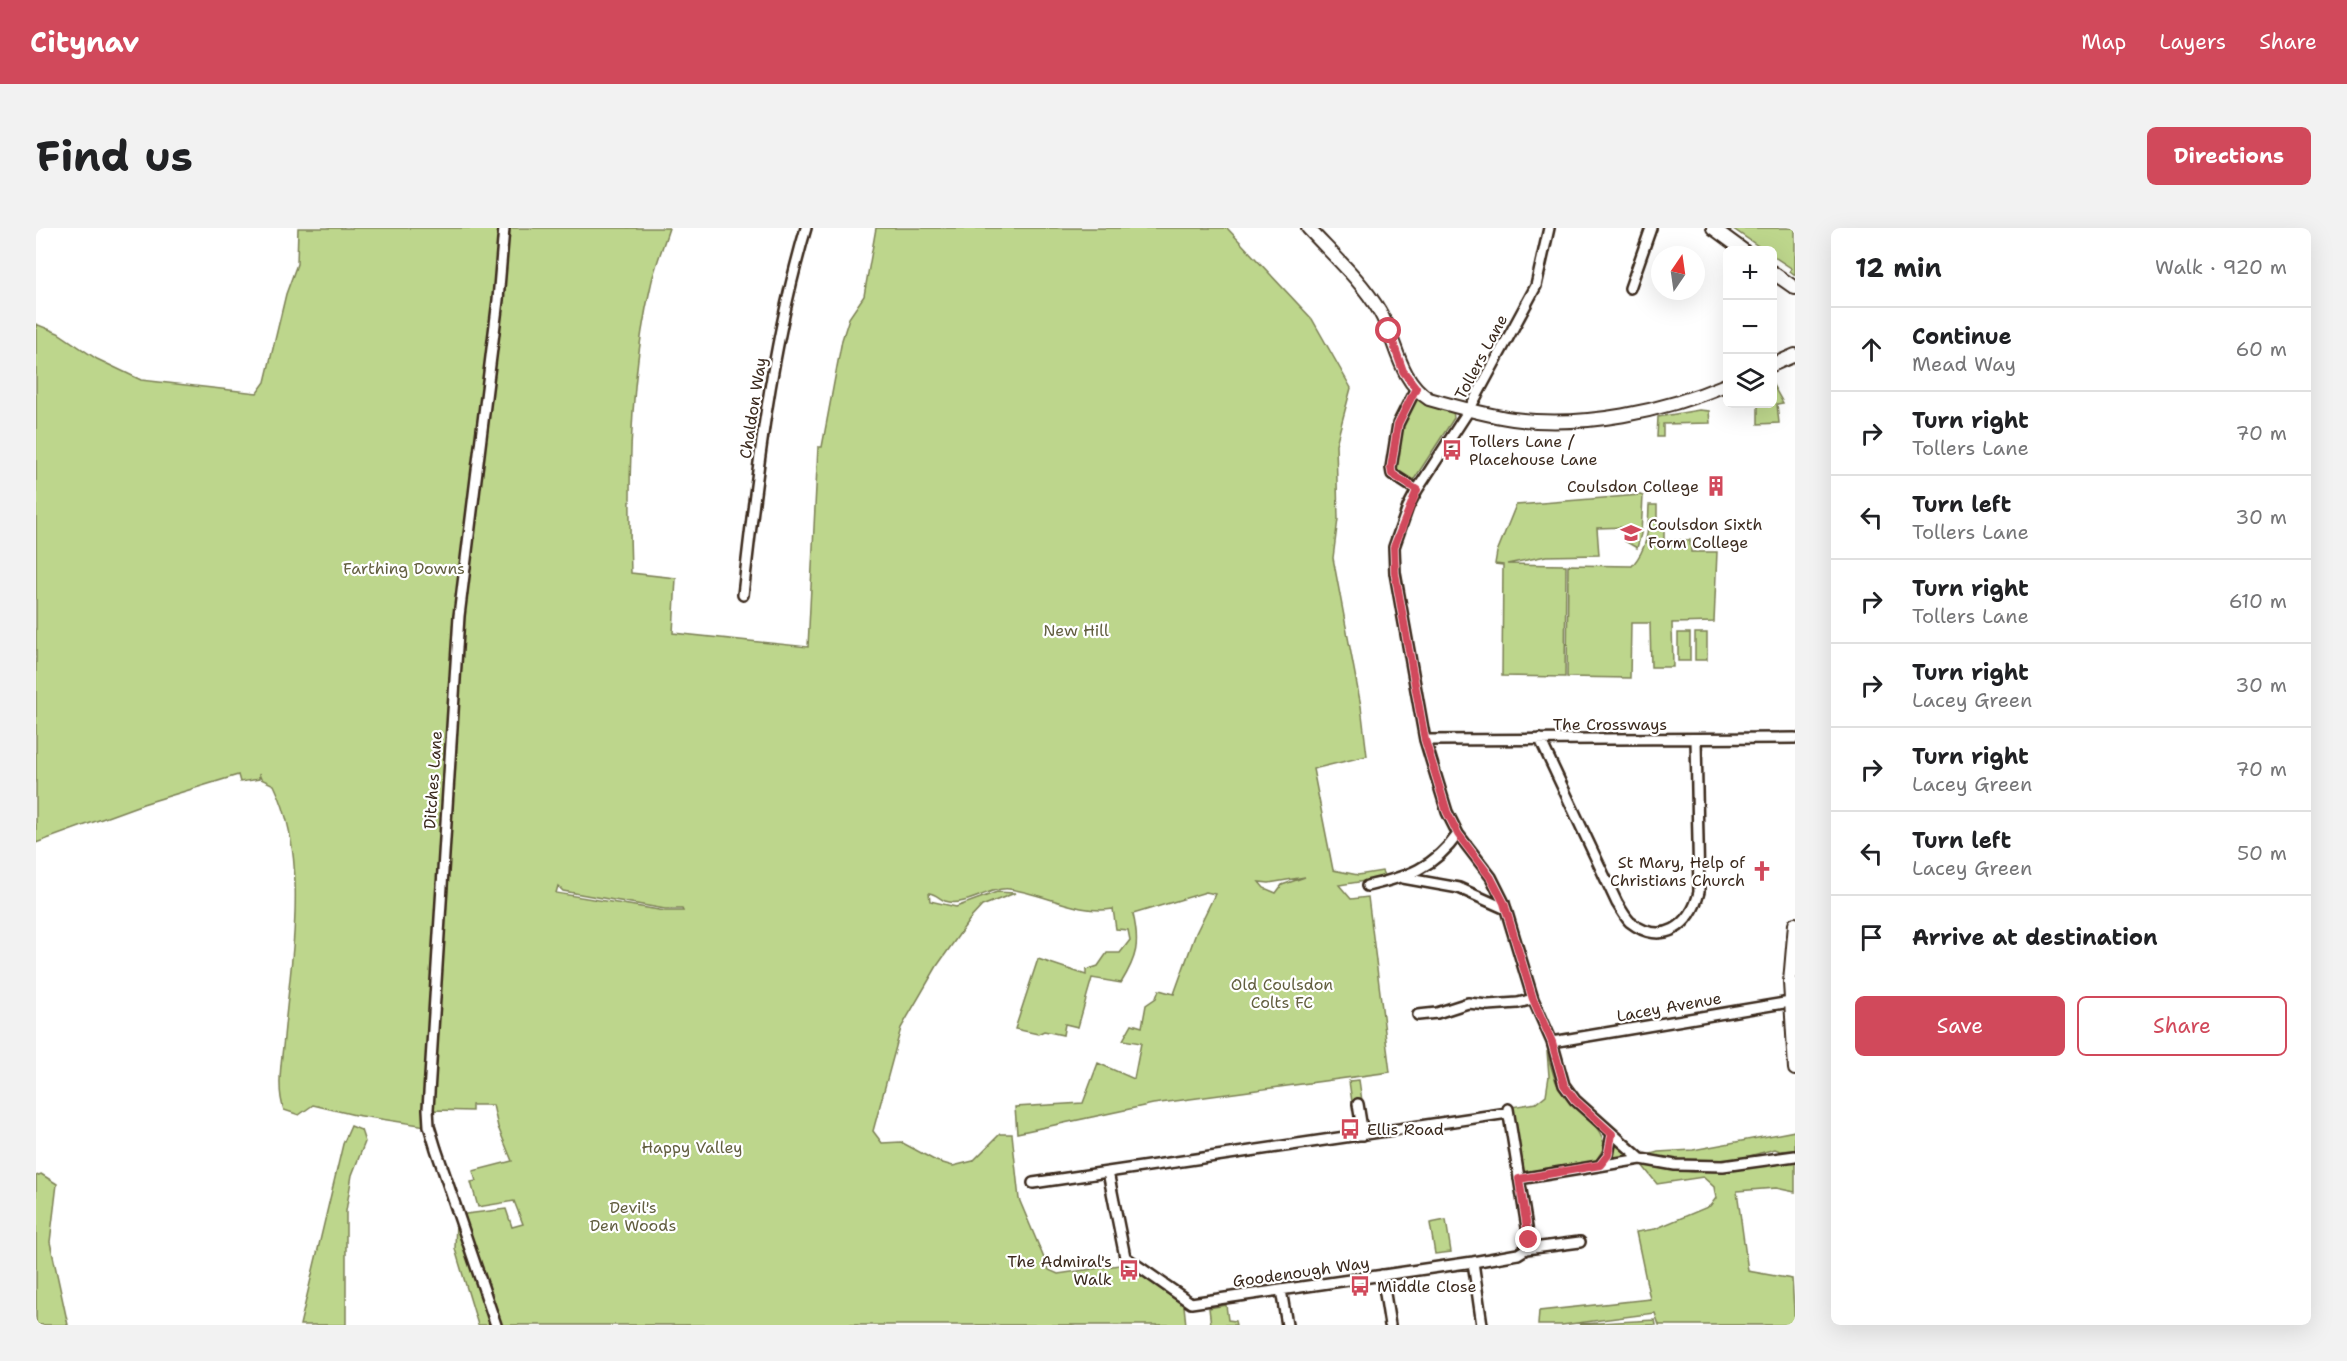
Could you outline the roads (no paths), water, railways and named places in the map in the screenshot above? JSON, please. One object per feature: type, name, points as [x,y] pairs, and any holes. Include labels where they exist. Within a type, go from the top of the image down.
[{"type":"street","name":"Ditches Lane","points":[[496,1325],[436,1149],[428,1110],[459,616],[498,300],[504,228]]},
{"type":"street","name":"Chaldon Way","points":[[743,595],[770,388],[788,287],[806,228]]},
{"type":"street","points":[[1308,228],[1361,286],[1379,311],[1403,371],[1416,388],[1429,399],[1515,419],[1576,420],[1648,412],[1690,400],[1723,386]]},
{"type":"street","name":"Tollers Lane","points":[[1548,228],[1536,286],[1469,410],[1417,490],[1399,529],[1394,547],[1394,564],[1425,740],[1447,812],[1458,834],[1491,878],[1506,909],[1533,999],[1552,1042],[1565,1087],[1575,1100],[1641,1159]]},
{"type":"street","points":[[1629,288],[1651,228]]},
{"type":"street","points":[[1713,228],[1738,246]]},
{"type":"street","points":[[1777,275],[1795,288]]},
{"type":"street","points":[[1777,363],[1795,355]]},
{"type":"street","points":[[1416,388],[1398,424],[1391,468],[1392,474],[1417,490]]},
{"type":"street","name":"The Crossways","points":[[1425,740],[1795,738]]},
{"type":"street","points":[[1540,739],[1617,903],[1629,921],[1647,932],[1667,933],[1683,925],[1695,908],[1699,892],[1696,740]]},
{"type":"street","points":[[1367,886],[1403,878],[1437,859],[1458,834]]},
{"type":"street","points":[[1403,878],[1459,888],[1506,909]]},
{"type":"street","points":[[1795,924],[1790,1002],[1795,1069]]},
{"type":"street","points":[[1418,1015],[1437,1013],[1468,1003],[1488,1005],[1518,1003],[1533,999]]},
{"type":"street","name":"Lacey Avenue","points":[[1552,1042],[1790,1002]]},
{"type":"street","points":[[1358,1104],[1363,1135]]},
{"type":"street","points":[[1033,1183],[1363,1135],[1508,1111],[1529,1240],[1526,1249]]},
{"type":"street","points":[[1600,1165],[1608,1155],[1612,1134]]},
{"type":"street","points":[[1519,1179],[1641,1159],[1675,1165],[1723,1166],[1795,1156]]},
{"type":"street","name":"Goodenough Way","points":[[1108,1172],[1125,1257],[1182,1299],[1191,1303],[1473,1262],[1518,1254],[1526,1249],[1580,1242]]},
{"type":"street","points":[[1473,1262],[1482,1325]]},
{"type":"street","points":[[1382,1275],[1390,1325]]},
{"type":"street","points":[[1281,1290],[1287,1325]]},
{"type":"place","name":"Tollers Lane / Placehouse Lane","points":[[1452,450]]},
{"type":"place","name":"Coulsdon College","points":[[1716,486]]},
{"type":"place","name":"Coulsdon Sixth Form College","points":[[1631,533]]},
{"type":"place","name":"St Mary, Help of Christians Church","points":[[1762,871]]},
{"type":"place","name":"Ellis Road","points":[[1350,1129]]},
{"type":"place","name":"The Admiral's Walk","points":[[1129,1270]]},
{"type":"place","name":"Middle Close","points":[[1360,1286]]},
{"type":"park label","name":"Farthing Downs","points":[[404,568]]},
{"type":"park label","name":"New Hill","points":[[1076,630]]},
{"type":"park label","name":"Old Coulsdon Colts FC","points":[[1282,993]]},
{"type":"park label","name":"Happy Valley","points":[[692,1147]]},
{"type":"park label","name":"Devil's Den Woods","points":[[633,1216]]}]
